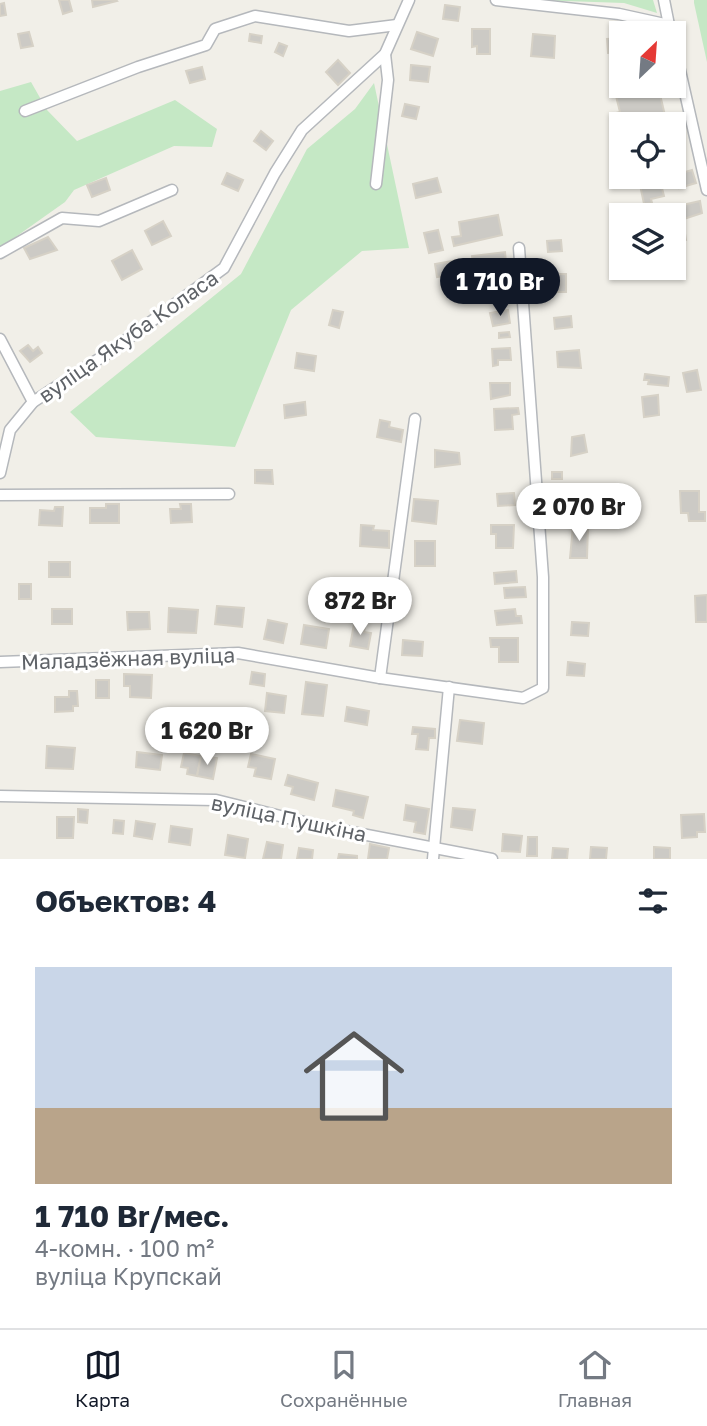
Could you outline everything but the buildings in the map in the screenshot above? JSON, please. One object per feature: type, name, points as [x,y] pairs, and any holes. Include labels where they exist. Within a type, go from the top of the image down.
[{"type":"street","name":"вуліца Якуба Коласа","points":[[0,472],[10,430],[33,402],[111,351],[224,268],[275,173],[302,130],[384,54],[409,0]]},
{"type":"street","points":[[496,0],[620,14],[644,21]]},
{"type":"street","points":[[664,0],[669,21]]},
{"type":"street","points":[[25,111],[138,67],[206,45],[215,29],[255,16],[349,31],[397,25]]},
{"type":"street","points":[[376,184],[388,80],[384,54]]},
{"type":"street","points":[[686,97],[707,190]]},
{"type":"street","points":[[0,253],[62,218],[99,221],[172,190]]},
{"type":"street","name":"Маладзёжная вуліца","points":[[0,662],[238,653],[380,678],[523,698],[544,688],[543,577],[519,247]]},
{"type":"street","points":[[0,339],[33,402]]},
{"type":"street","points":[[380,678],[415,419]]},
{"type":"street","points":[[0,495],[229,494]]},
{"type":"street","points":[[433,859],[449,687]]},
{"type":"street","name":"вуліца Пушкіна","points":[[0,796],[216,800],[320,826],[492,859]]},
{"type":"green space","points":[[535,0],[653,0],[657,13],[624,3]]},
{"type":"green space","points":[[694,0],[707,0],[707,62],[694,3]]},
{"type":"green space","points":[[31,82],[47,110],[77,141],[175,100],[217,129],[212,147],[174,146],[74,190],[65,202],[0,248],[0,91]]},
{"type":"green space","points":[[374,83],[409,248],[362,251],[291,310],[235,447],[96,437],[70,412],[241,274],[307,149],[355,109]]}]
